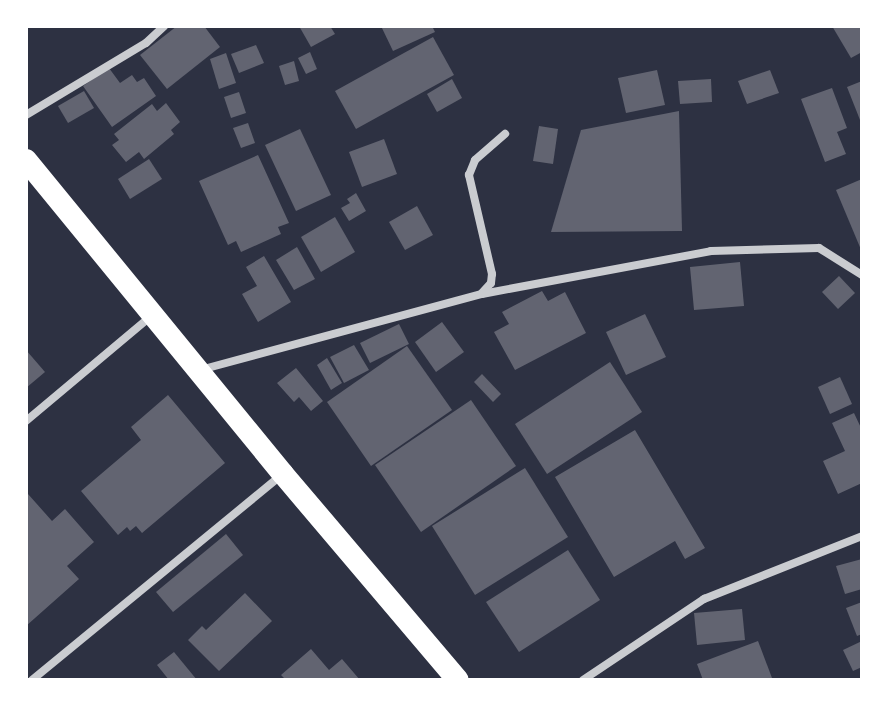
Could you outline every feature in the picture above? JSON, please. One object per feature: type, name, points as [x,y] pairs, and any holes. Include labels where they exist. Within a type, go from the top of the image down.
[{"type":"highway","points":[[26,160],[283,474],[458,680]]},
{"type":"street","points":[[26,115],[146,43],[164,26]]},
{"type":"street","points":[[482,294],[491,283],[492,274],[469,175],[475,160],[505,134]]},
{"type":"street","points":[[199,370],[482,294],[711,251],[819,248],[862,275]]},
{"type":"street","points":[[26,421],[152,315]]},
{"type":"street","points":[[32,680],[283,474]]},
{"type":"street","points":[[583,680],[704,599],[862,536]]},
{"type":"building","points":[[177,26],[204,26],[220,47],[167,89],[140,55]]},
{"type":"building","points":[[299,26],[330,26],[335,34],[311,47]]},
{"type":"building","points":[[381,26],[432,26],[435,32],[393,51]]},
{"type":"building","points":[[832,26],[862,26],[862,52],[851,58]]},
{"type":"building","points":[[433,37],[454,75],[356,129],[335,91]]},
{"type":"building","points":[[256,45],[264,63],[239,73],[231,54]]},
{"type":"building","points":[[310,52],[317,69],[306,74],[298,58]]},
{"type":"building","points":[[226,53],[236,83],[219,89],[210,59]]},
{"type":"building","points":[[294,61],[299,81],[285,85],[279,66]]},
{"type":"building","points":[[109,68],[120,83],[132,75],[137,82],[144,78],[156,96],[112,127],[83,86]]},
{"type":"building","points":[[657,70],[665,105],[626,113],[618,78]]},
{"type":"building","points":[[770,70],[779,93],[747,104],[738,81]]},
{"type":"building","points":[[452,79],[462,98],[437,112],[427,94]]},
{"type":"building","points":[[711,79],[712,102],[680,104],[678,81]]},
{"type":"building","points":[[862,81],[862,125],[847,87]]},
{"type":"building","points":[[832,88],[847,128],[837,132],[846,154],[825,162],[801,99]]},
{"type":"building","points":[[84,91],[94,108],[68,123],[58,106]]},
{"type":"building","points":[[239,92],[246,113],[231,118],[224,97]]},
{"type":"building","points":[[166,103],[180,122],[171,130],[174,134],[144,159],[139,152],[126,162],[112,145],[119,140],[114,134],[152,104],[157,111]]},
{"type":"building","points":[[679,111],[682,231],[551,232],[581,130]]},
{"type":"building","points":[[248,123],[255,143],[241,148],[233,128]]},
{"type":"building","points":[[539,126],[558,129],[553,164],[533,161]]},
{"type":"building","points":[[300,129],[331,195],[296,211],[265,145]]},
{"type":"building","points":[[384,139],[397,174],[362,187],[349,152]]},
{"type":"building","points":[[258,155],[289,223],[278,227],[281,234],[241,252],[236,241],[228,245],[199,181]]},
{"type":"building","points":[[149,159],[162,179],[130,199],[118,179]]},
{"type":"building","points":[[862,179],[862,252],[836,190]]},
{"type":"building","points":[[356,193],[366,211],[349,221],[341,208],[350,203],[347,199]]},
{"type":"building","points":[[417,206],[433,235],[405,250],[389,222]]},
{"type":"building","points":[[335,217],[355,252],[321,272],[301,237]]},
{"type":"building","points":[[297,247],[315,279],[294,290],[276,260]]},
{"type":"building","points":[[264,256],[291,302],[258,322],[242,294],[257,286],[246,267]]},
{"type":"building","points":[[740,262],[744,306],[694,310],[690,267]]},
{"type":"building","points":[[839,276],[855,293],[838,309],[822,292]]},
{"type":"building","points":[[542,291],[548,301],[565,292],[586,333],[515,370],[494,332],[509,324],[502,312]]},
{"type":"building","points":[[645,314],[666,357],[626,375],[606,332]]},
{"type":"building","points":[[442,322],[464,352],[436,372],[415,342]]},
{"type":"building","points":[[399,324],[409,344],[370,363],[360,343]]},
{"type":"building","points":[[354,345],[369,370],[344,383],[330,357]]},
{"type":"building","points":[[407,346],[452,410],[371,466],[327,402]]},
{"type":"building","points":[[26,350],[45,372],[26,388]]},
{"type":"building","points":[[327,358],[342,383],[331,390],[317,365]]},
{"type":"building","points":[[610,362],[642,412],[547,474],[515,424]]},
{"type":"building","points":[[296,368],[323,401],[311,411],[299,397],[294,402],[277,383]]},
{"type":"building","points":[[482,374],[501,394],[493,402],[474,382]]},
{"type":"building","points":[[840,377],[852,404],[830,414],[818,387]]},
{"type":"building","points":[[168,395],[225,463],[142,533],[136,526],[130,531],[127,527],[118,535],[81,491],[141,440],[131,427]]},
{"type":"building","points":[[471,400],[516,466],[421,532],[375,465]]},
{"type":"building","points":[[854,413],[862,430],[862,483],[838,494],[823,461],[845,451],[832,423]]},
{"type":"building","points":[[635,430],[705,548],[685,559],[675,541],[614,577],[555,477]]},
{"type":"building","points":[[525,468],[568,537],[475,595],[432,526]]},
{"type":"building","points":[[28,494],[52,521],[65,509],[94,542],[67,566],[79,579],[26,626]]},
{"type":"building","points":[[226,534],[243,555],[173,612],[156,592]]},
{"type":"building","points":[[568,550],[600,600],[519,652],[486,602]]},
{"type":"building","points":[[862,559],[862,589],[845,594],[836,566]]},
{"type":"building","points":[[245,593],[272,621],[219,671],[188,640],[202,626],[206,630]]},
{"type":"building","points":[[862,602],[862,634],[857,636],[846,608]]},
{"type":"building","points":[[742,609],[745,640],[697,645],[694,613]]},
{"type":"building","points":[[758,641],[772,678],[703,680],[697,664]]},
{"type":"building","points":[[862,641],[862,667],[853,671],[843,650]]},
{"type":"building","points":[[311,649],[329,670],[342,659],[360,680],[286,680],[281,675]]},
{"type":"building","points":[[174,652],[197,680],[169,680],[157,665]]}]
